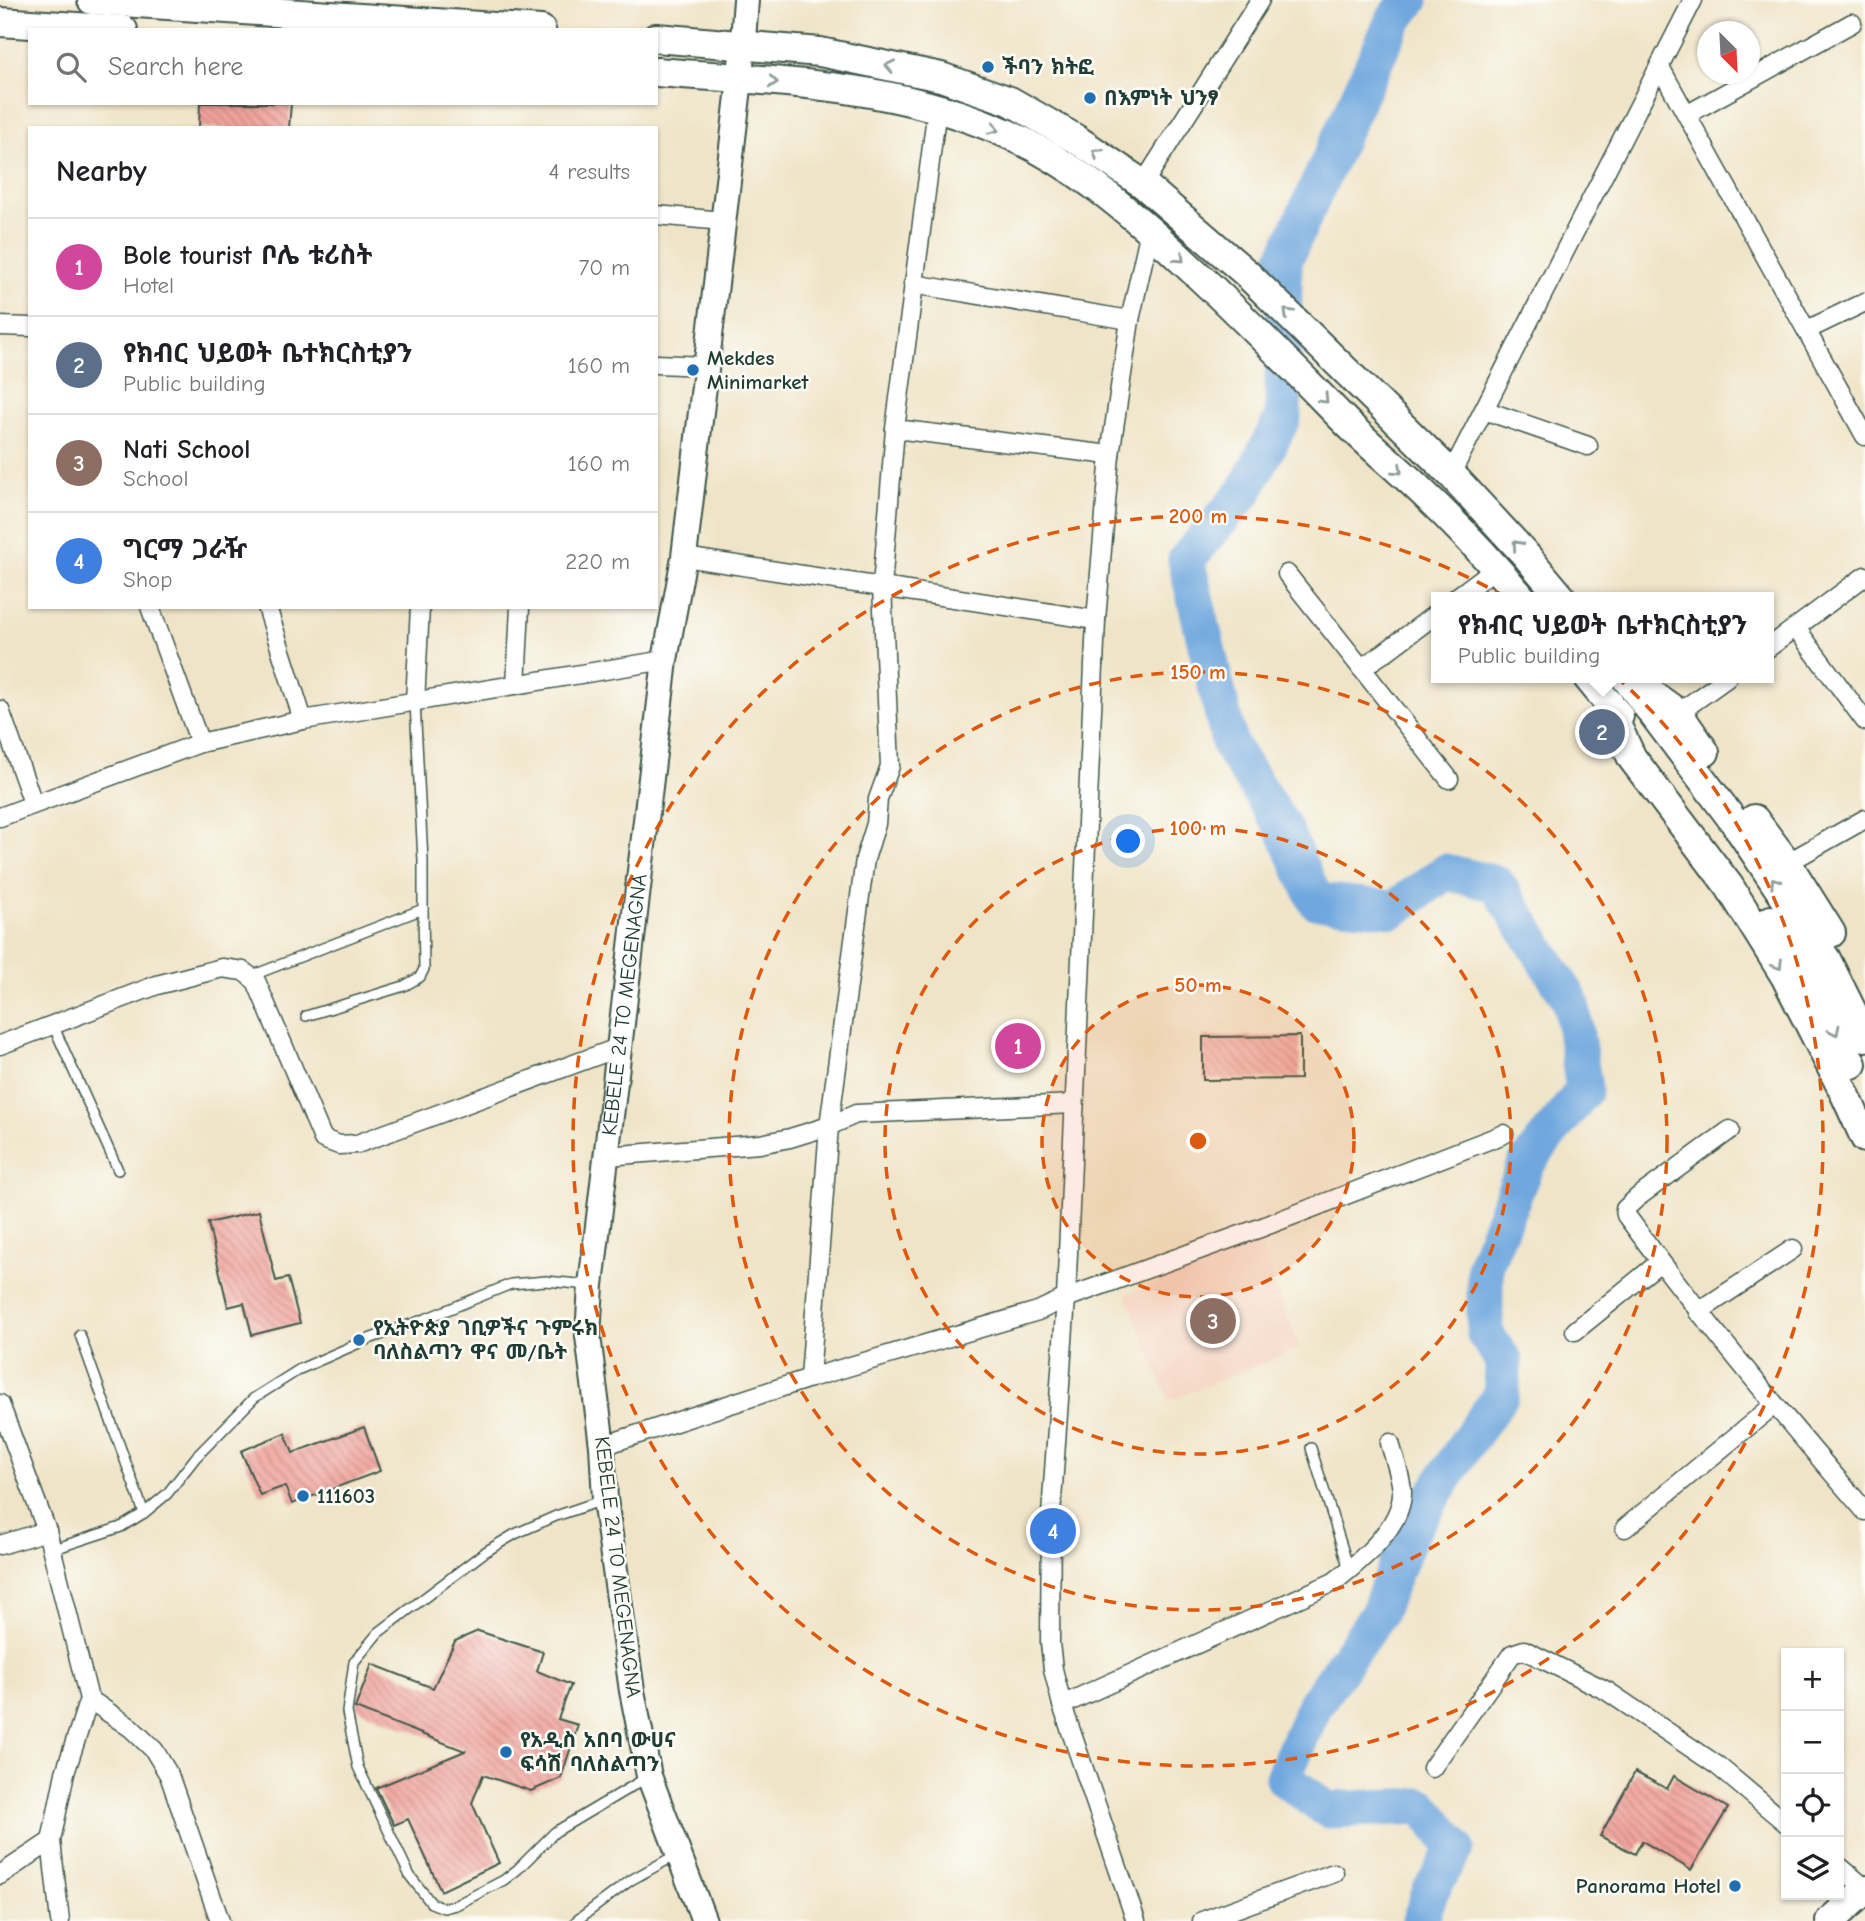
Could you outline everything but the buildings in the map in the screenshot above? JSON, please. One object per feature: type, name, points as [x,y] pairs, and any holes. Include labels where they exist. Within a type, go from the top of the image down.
[{"type":"main road","points":[[92,0],[319,11],[518,28]]},
{"type":"main road","points":[[742,43],[746,0]]},
{"type":"main road","points":[[0,22],[92,28]]},
{"type":"main road","points":[[658,37],[820,51],[941,77],[1010,101],[1076,139],[1143,184],[1246,272],[1451,474],[1556,592]]},
{"type":"main road","name":"KEBELE 24 TO MEGENAGNA","points":[[704,1921],[649,1776],[625,1652],[588,1336],[591,1285],[665,660],[684,557],[742,43]]},
{"type":"main road","points":[[658,72],[865,91],[937,108],[993,128],[1041,150],[1096,185],[1150,230],[1242,316],[1348,424],[1421,491],[1517,592]]},
{"type":"main road","points":[[1298,373],[1322,346]]},
{"type":"main road","points":[[1592,683],[1816,964],[1865,1091]]},
{"type":"main road","points":[[1630,683],[1735,822],[1816,964],[1865,1037]]},
{"type":"main road","points":[[1634,683],[1678,713],[1787,863],[1849,964],[1865,997]]},
{"type":"main road","points":[[1609,703],[1632,758],[1728,886],[1785,976],[1865,1138]]},
{"type":"main road","points":[[1830,1921],[1865,1889]]},
{"type":"street","points":[[1143,184],[1260,0]]},
{"type":"street","points":[[1451,474],[1693,0]]},
{"type":"street","points":[[1688,114],[1852,23]]},
{"type":"street","points":[[1660,66],[1865,436]]},
{"type":"street","points":[[810,1378],[829,1126],[865,859],[876,824],[878,799],[890,766],[882,587],[895,429],[937,108]]},
{"type":"street","points":[[658,215],[723,221]]},
{"type":"street","points":[[1136,1921],[1062,1705],[1050,1643],[1051,1527],[1066,1298],[1096,620],[1111,455],[1130,320],[1150,230]]},
{"type":"street","points":[[913,284],[1130,320]]},
{"type":"street","points":[[1807,330],[1865,302]]},
{"type":"street","points":[[0,326],[28,327]]},
{"type":"street","points":[[658,363],[706,366]]},
{"type":"street","points":[[1484,410],[1588,446]]},
{"type":"street","points":[[895,429],[1111,455]]},
{"type":"street","points":[[684,557],[1096,620]]},
{"type":"street","points":[[1464,592],[1496,568]]},
{"type":"street","points":[[1287,574],[1449,779]]},
{"type":"street","points":[[1774,644],[1865,576]]},
{"type":"street","points":[[151,609],[200,743]]},
{"type":"street","points":[[268,609],[303,720]]},
{"type":"street","points":[[415,702],[420,609]]},
{"type":"street","points":[[516,685],[520,609]]},
{"type":"street","points":[[1361,668],[1431,618]]},
{"type":"street","points":[[1796,628],[1865,721]]},
{"type":"street","points":[[0,817],[200,743],[303,720],[665,660]]},
{"type":"street","points":[[1678,713],[1720,683]]},
{"type":"street","points":[[0,710],[33,803]]},
{"type":"street","points":[[1787,863],[1865,818]]},
{"type":"street","points":[[0,1045],[157,985],[222,968],[243,971],[256,981],[323,1139],[340,1145],[357,1144],[620,1047]]},
{"type":"street","points":[[607,1156],[760,1144],[829,1126],[856,1114],[1074,1104]]},
{"type":"street","points":[[1730,1130],[1625,1209],[1626,1215],[1698,1312],[1865,1511]]},
{"type":"street","points":[[602,1446],[810,1378],[1038,1311],[1066,1298],[1260,1228],[1504,1134]]},
{"type":"street","points":[[1698,1312],[1793,1250]]},
{"type":"street","points":[[1574,1331],[1660,1262]]},
{"type":"street","points":[[0,1404],[47,1531],[89,1699],[65,1773],[51,1841],[61,1921]]},
{"type":"street","points":[[1625,1528],[1774,1405]]},
{"type":"street","points":[[1062,1705],[1334,1582],[1364,1558],[1399,1509],[1402,1492],[1390,1443]]},
{"type":"street","points":[[0,1545],[47,1531]]},
{"type":"street","points":[[1432,1768],[1512,1654],[1524,1650],[1607,1691],[1718,1766],[1781,1819]]},
{"type":"street","points":[[89,1699],[131,1728],[154,1750],[169,1775],[220,1921]]},
{"type":"street","points":[[0,1875],[51,1841]]},
{"type":"street","points":[[1844,1870],[1865,1889]]},
{"type":"street","points":[[1202,1921],[1334,1873]]},
{"type":"lane","points":[[306,1016],[404,986],[420,977],[424,969],[423,861],[415,702]]},
{"type":"lane","points":[[251,976],[423,909]]},
{"type":"lane","points":[[53,1025],[118,1170]]},
{"type":"lane","points":[[51,1550],[121,1527],[144,1513],[167,1494],[196,1457],[254,1398],[300,1369],[366,1340],[512,1284],[546,1281],[591,1285]]},
{"type":"lane","points":[[80,1335],[144,1513]]},
{"type":"lane","points":[[1311,1448],[1349,1569]]},
{"type":"lane","points":[[605,1499],[515,1534],[485,1552],[378,1633],[355,1662],[347,1712],[358,1767],[410,1876],[431,1903],[444,1908],[456,1905],[504,1880],[555,1832],[649,1776]]},
{"type":"lane","points":[[576,1921],[631,1880],[679,1854]]},
{"type":"shaded area","points":[[1258,1242],[1300,1348],[1169,1401],[1126,1295]]},
{"type":"waterway","points":[[1410,0],[1393,21],[1284,260],[1283,417],[1245,491],[1186,560],[1230,745],[1282,826],[1316,901],[1394,909],[1446,872],[1497,884],[1571,1001],[1584,1090],[1526,1164],[1485,1265],[1485,1334],[1504,1360],[1501,1395],[1468,1441],[1409,1534],[1378,1614],[1315,1704],[1283,1778],[1328,1810],[1422,1806],[1456,1848],[1431,1890],[1420,1921]]},
{"type":"place","name":"ችባን ክትፎ","points":[[988,67]]},
{"type":"place","name":"በእምነት ህንፃ","points":[[1090,98]]},
{"type":"place","name":"Mekdes Minimarket","points":[[693,370]]},
{"type":"place","name":"የክብር ህይወት ቤተክርስቲያን","points":[[1602,732]]},
{"type":"place","name":"Bole tourist ቦሌ ቱሪስት","points":[[1018,1046]]},
{"type":"place","name":"Nati School","points":[[1213,1321]]},
{"type":"place","name":"የኢትዮጵያ ገቢዎችና ጉምሩክ ባለስልጣን ዋና መ/ቤት","points":[[359,1340]]},
{"type":"place","name":"111603","points":[[303,1496]]},
{"type":"place","name":"ግርማ ጋራዥ","points":[[1053,1531]]},
{"type":"place","name":"የአዲስ አበባ ውሀና ፍሳሽ ባለስልጣን","points":[[506,1752]]},
{"type":"place","name":"Panorama Hotel","points":[[1735,1886]]}]
